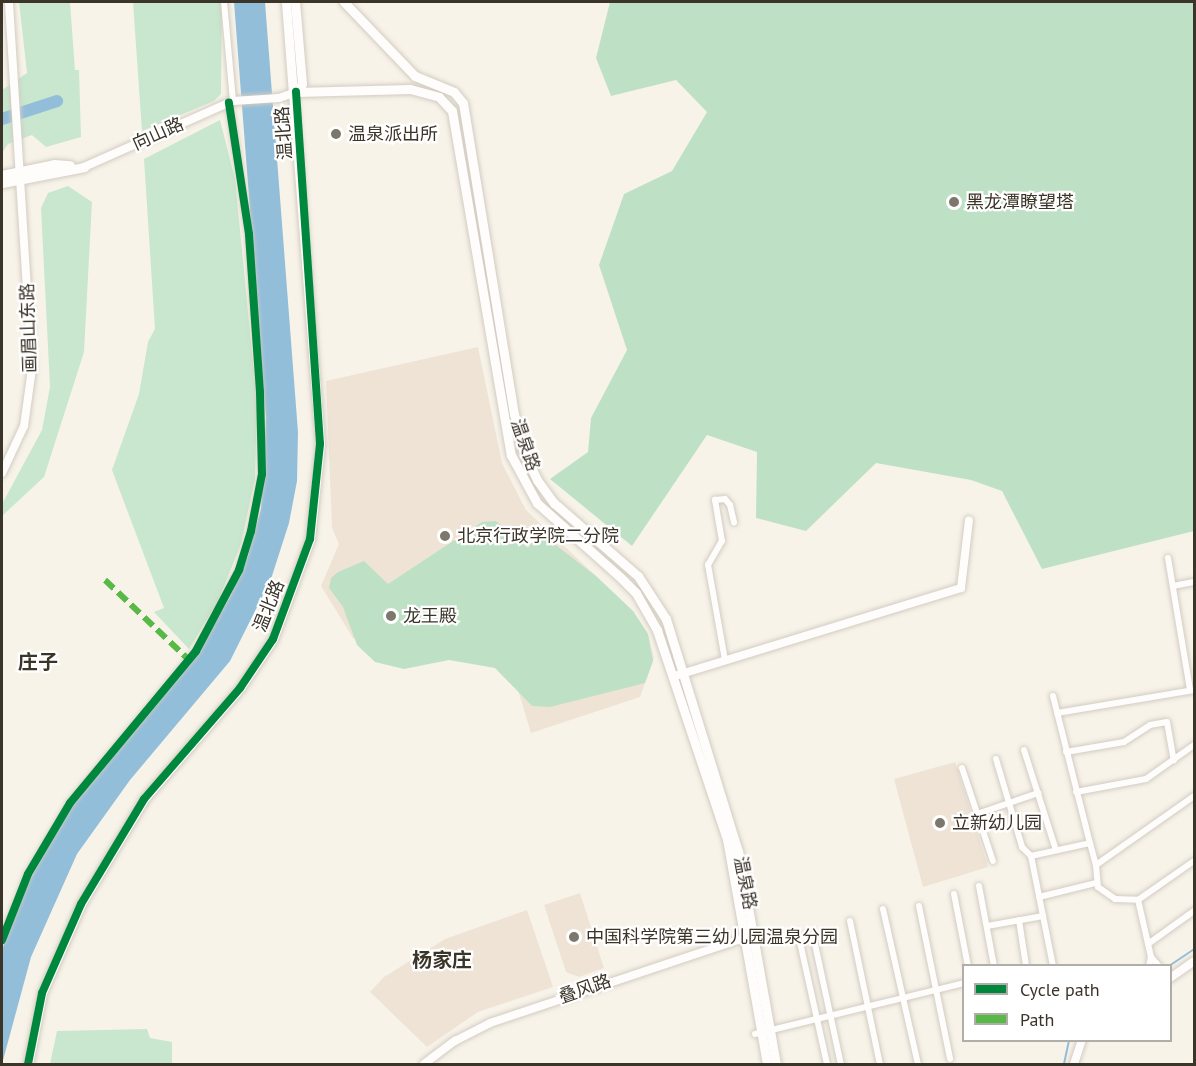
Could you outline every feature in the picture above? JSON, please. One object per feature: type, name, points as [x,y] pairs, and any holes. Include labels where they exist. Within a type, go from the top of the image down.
[{"type":"main road","points":[[286,2],[296,92]]},
{"type":"main road","points":[[295,2],[302,84],[296,92]]},
{"type":"main road","name":"温泉路","points":[[344,2],[415,76],[459,96],[466,117],[514,414],[524,453],[537,480],[554,503],[621,560],[655,599],[727,839],[750,935],[767,1065]]},
{"type":"main road","name":"温泉路","points":[[296,92],[410,89],[439,97],[448,105],[454,120],[505,436],[517,471],[553,522],[607,564],[636,593],[650,614],[679,674]]},
{"type":"main road","name":"温北路","points":[[28,1065],[42,993],[81,904],[144,799],[240,688],[273,639],[310,539],[320,444],[296,92]]},
{"type":"main road","points":[[454,120],[460,111],[466,117]]},
{"type":"main road","name":"向山路","points":[[2,175],[22,173],[54,164],[84,166]]},
{"type":"main road","name":"向山路","points":[[2,183],[22,173]]},
{"type":"main road","name":"温泉路","points":[[762,1032],[776,1065]]},
{"type":"street","name":"画眉山东路","points":[[2,473],[24,426],[32,369],[22,173],[9,2]]},
{"type":"street","points":[[2,940],[28,874],[70,803],[196,651],[239,570],[251,531],[262,474],[260,392],[249,234],[231,102],[224,2]]},
{"type":"street","name":"向山路","points":[[84,166],[231,102],[279,98],[296,92]]},
{"type":"street","points":[[725,660],[708,565],[722,541],[715,500],[725,499],[730,505],[734,523]]},
{"type":"street","points":[[679,674],[777,647],[961,588],[964,584],[969,520]]},
{"type":"street","points":[[1057,713],[1192,690],[1168,558]]},
{"type":"street","points":[[1173,586],[1194,582]]},
{"type":"street","points":[[1186,664],[1194,663]]},
{"type":"street","points":[[1053,696],[1096,865],[1096,883],[1115,899],[1138,900],[1194,861]]},
{"type":"street","points":[[1066,753],[1124,742],[1150,725],[1167,722],[1174,760]]},
{"type":"street","points":[[1077,792],[1146,779],[1194,745]]},
{"type":"street","points":[[1024,750],[1056,850]]},
{"type":"street","points":[[996,759],[1022,847],[1031,856],[1053,964]]},
{"type":"street","points":[[962,768],[993,861]]},
{"type":"street","points":[[977,814],[1038,793]]},
{"type":"street","points":[[1096,865],[1194,796]]},
{"type":"street","points":[[1031,856],[1090,843]]},
{"type":"street","points":[[1039,897],[1096,883]]},
{"type":"street","points":[[979,886],[994,964]]},
{"type":"street","points":[[954,894],[968,964]]},
{"type":"street","points":[[1138,900],[1151,957],[1149,964]]},
{"type":"street","points":[[919,906],[950,1059]]},
{"type":"street","points":[[883,909],[918,1065]]},
{"type":"street","points":[[1148,944],[1194,911]]},
{"type":"street","points":[[987,926],[1043,916]]},
{"type":"street","points":[[1019,920],[1026,964]]},
{"type":"street","points":[[850,921],[880,1065]]},
{"type":"street","name":"叠风路","points":[[424,1065],[455,1041],[490,1023],[750,935]]},
{"type":"street","points":[[827,1065],[799,939],[813,935],[841,1065]]},
{"type":"street","points":[[1151,957],[1157,964]]},
{"type":"street","points":[[1172,977],[1194,961]]},
{"type":"street","points":[[762,1032],[962,983]]},
{"type":"street","points":[[1074,1065],[1082,1042]]},
{"type":"shaded area","name":"北京行政学院二分院","points":[[478,347],[502,463],[526,510],[633,611],[648,634],[654,658],[640,697],[531,733],[512,670],[463,655],[382,653],[353,638],[321,586],[339,544],[332,528],[326,381]]},
{"type":"shaded area","name":"立新幼儿园","points":[[955,762],[988,867],[923,887],[894,779]]},
{"type":"shaded area","name":"中国科学院第三幼儿园温泉分园","points":[[580,893],[604,968],[579,977],[566,972],[544,905]]},
{"type":"shaded area","points":[[527,910],[553,987],[478,1012],[427,1047],[370,992],[384,977],[445,939]]},
{"type":"green space","points":[[19,2],[70,2],[75,70],[79,70],[81,137],[46,147],[32,135],[8,144],[2,153],[2,90],[27,73]]},
{"type":"green space","points":[[133,2],[222,2],[221,94],[214,101],[142,131]]},
{"type":"green space","points":[[610,2],[1194,2],[1194,531],[1042,569],[1002,491],[971,480],[876,463],[806,531],[756,518],[757,452],[707,435],[632,546],[550,479],[588,452],[591,418],[627,350],[599,265],[624,194],[672,171],[707,112],[676,80],[611,96],[596,58]]},
{"type":"green space","points":[[220,120],[235,179],[257,404],[255,479],[241,544],[218,601],[189,649],[154,612],[164,608],[112,470],[139,394],[148,342],[155,329],[144,159]]},
{"type":"green space","points":[[68,186],[92,202],[84,352],[44,477],[2,516],[2,504],[42,430],[50,387],[41,208],[48,193]]},
{"type":"green space","points":[[496,521],[528,548],[539,532],[596,576],[633,611],[648,634],[653,661],[645,683],[550,707],[532,706],[495,668],[449,660],[404,669],[375,662],[357,645],[343,607],[329,588],[331,578],[338,572],[364,561],[388,584],[482,522]]},
{"type":"green space","points":[[147,1029],[150,1038],[172,1042],[172,1064],[50,1064],[57,1031]]},
{"type":"water","points":[[234,2],[265,2],[298,432],[297,481],[289,523],[271,579],[230,661],[130,780],[77,854],[31,957],[2,1064],[2,950],[22,894],[69,810],[195,658],[231,595],[248,556],[261,509],[266,418]]},
{"type":"waterway","points":[[2,119],[57,101]]},
{"type":"waterway","points":[[1172,964],[1194,949]]},
{"type":"waterway","points":[[1064,1064],[1069,1042]]},
{"type":"marked path","points":[[105,580],[189,660]]},
{"type":"cycle path","points":[[28,1064],[42,993],[81,904],[144,799],[240,688],[273,639],[310,539],[320,444],[296,92]]},
{"type":"cycle path","points":[[2,940],[28,874],[70,803],[196,651],[239,570],[251,531],[262,474],[260,392],[249,234],[229,103]]},
{"type":"place","name":"温泉派出所","points":[[336,134]]},
{"type":"place","name":"黑龙潭瞭望塔","points":[[954,202]]},
{"type":"place","name":"北京行政学院二分院","points":[[445,536]]},
{"type":"place","name":"龙王殿","points":[[391,616]]},
{"type":"place","name":"立新幼儿园","points":[[940,823]]},
{"type":"place","name":"中国科学院第三幼儿园温泉分园","points":[[574,937]]},
{"type":"district","name":"庄子","points":[[38,662]]},
{"type":"district","name":"杨家庄","points":[[442,960]]}]
